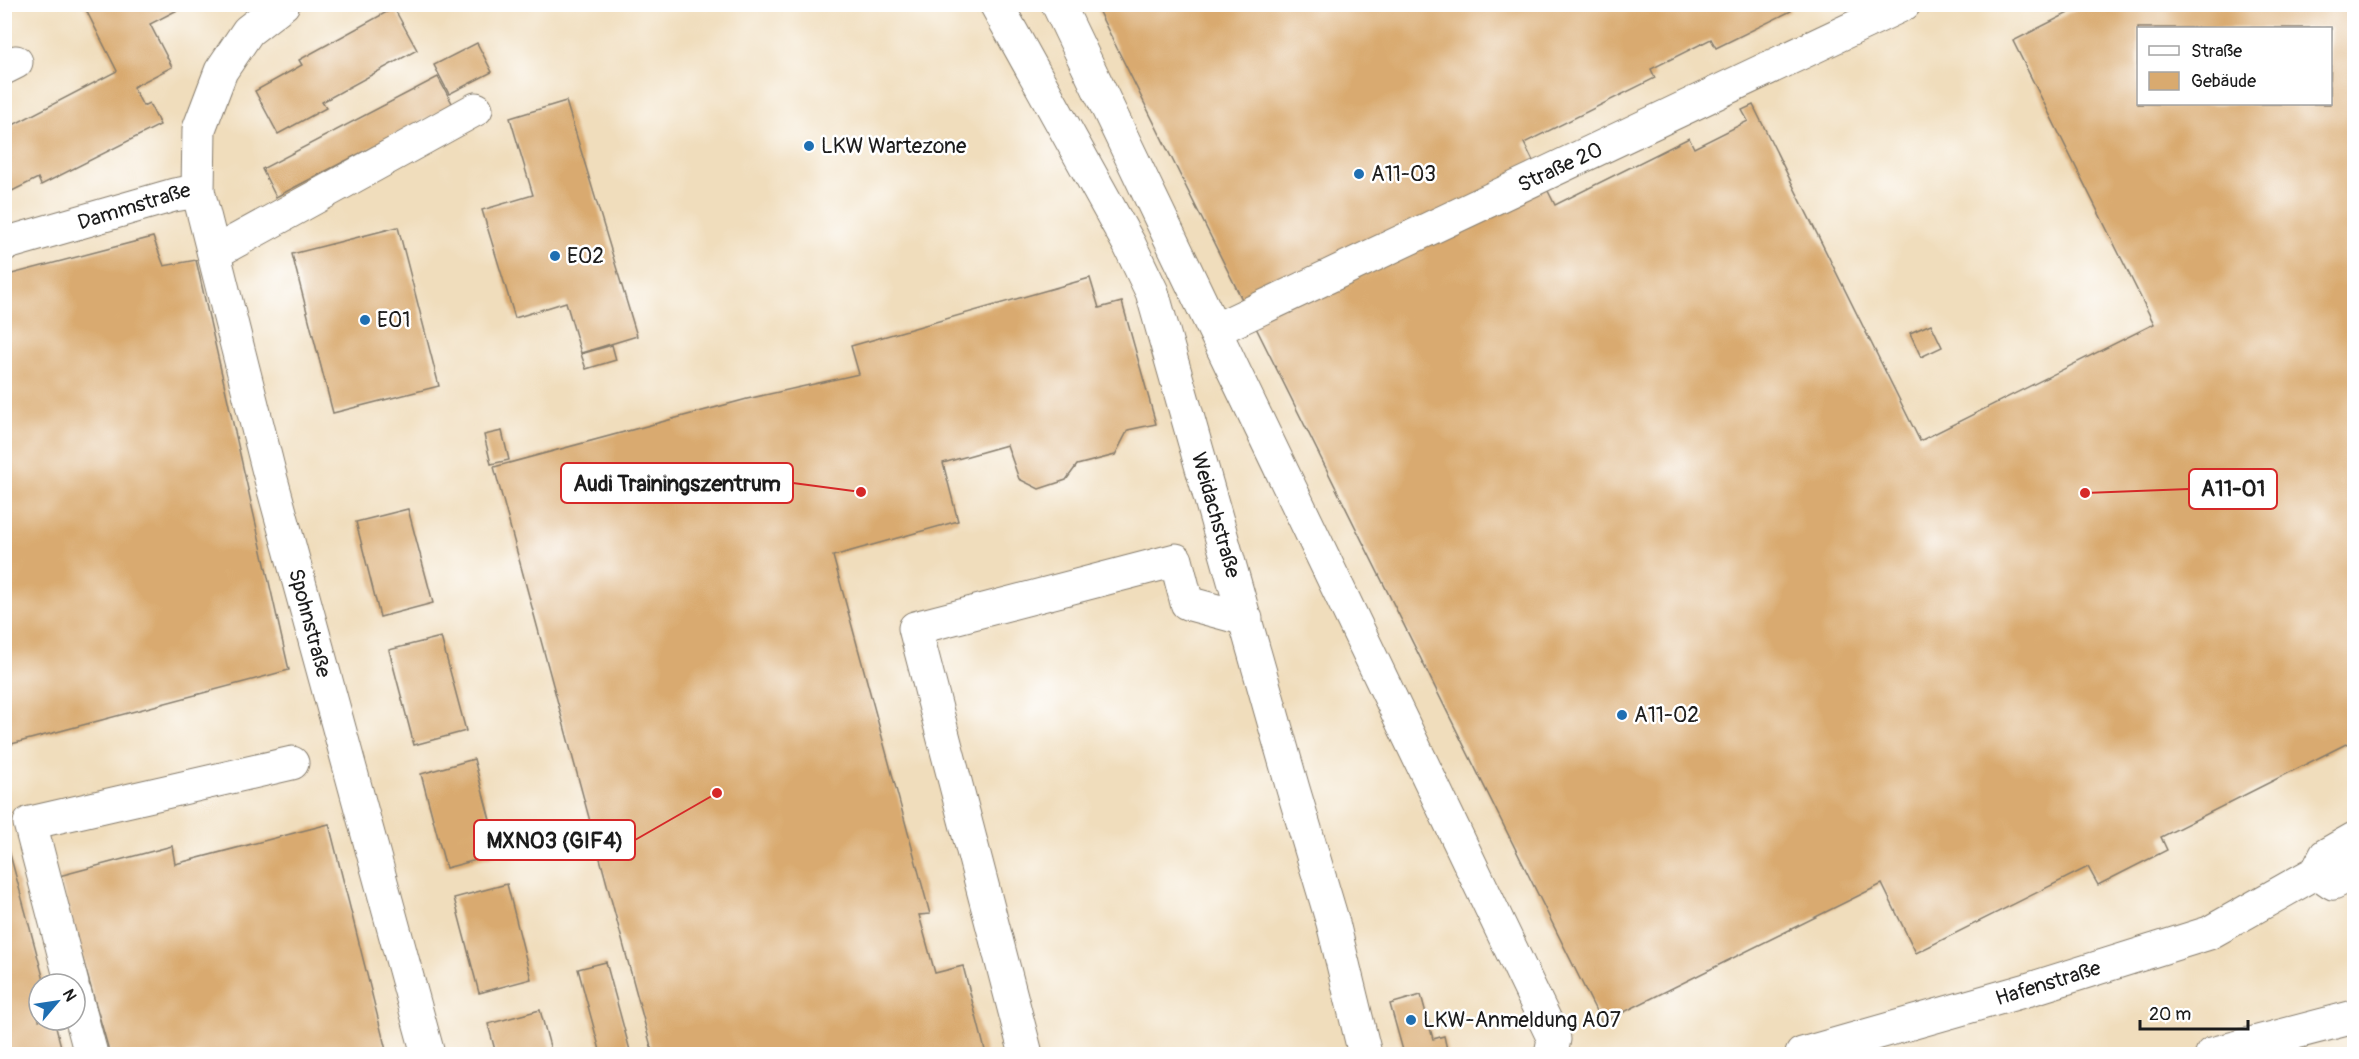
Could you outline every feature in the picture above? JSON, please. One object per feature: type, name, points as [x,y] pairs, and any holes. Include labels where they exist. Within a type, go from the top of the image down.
[{"type":"street","name":"Dammstraße","points":[[4,244],[198,190],[199,129],[221,71],[248,31],[283,4]]},
{"type":"street","name":"Weidachstraße","points":[[996,4],[1129,244],[1152,292],[1293,789],[1334,923],[1365,1054]]},
{"type":"street","points":[[1058,4],[1554,1039],[1551,1054]]},
{"type":"street","name":"Straße 20","points":[[1215,330],[1904,4]]},
{"type":"street","points":[[214,253],[476,109]]},
{"type":"street","name":"Spohnstraße","points":[[198,190],[268,472],[428,1054]]},
{"type":"street","points":[[1026,1054],[915,628],[1176,560],[1187,603],[1246,619]]},
{"type":"street","points":[[69,972],[30,823],[292,763]]},
{"type":"street","points":[[2355,839],[2326,855],[2317,872],[2333,883],[2355,873]]},
{"type":"street","name":"Hafenstraße","points":[[1802,1054],[2027,990],[2209,933],[2317,872]]},
{"type":"street","points":[[2212,1054],[2355,1017]]},
{"type":"street","points":[[85,1032],[91,1054]]},
{"type":"building","points":[[83,4],[189,4],[150,24],[172,67],[133,87],[143,106],[149,103],[160,125],[41,185],[38,178],[4,195],[4,135],[13,130],[11,126],[117,71]]},
{"type":"building","points":[[1095,4],[1787,4],[1791,11],[1716,48],[1711,39],[1651,69],[1655,78],[1524,143],[1555,205],[1689,138],[1694,148],[1748,121],[1742,110],[1753,105],[1920,441],[2154,324],[2013,41],[2086,4],[2354,4],[2354,740],[2161,837],[2167,850],[2098,885],[2088,867],[1916,953],[1882,884],[1602,1023]]},
{"type":"building","points":[[394,8],[417,50],[322,102],[326,108],[278,134],[255,91],[302,65],[299,60]]},
{"type":"building","points":[[477,43],[492,72],[449,94],[434,65]]},
{"type":"building","points":[[438,77],[453,105],[276,197],[262,169]]},
{"type":"building","name":"E02","points":[[566,101],[637,336],[581,353],[566,302],[515,318],[482,210],[533,195],[510,118]]},
{"type":"building","name":"E01","points":[[398,227],[439,386],[333,413],[292,254]]},
{"type":"building","points":[[153,237],[164,266],[196,260],[289,670],[4,746],[4,276]]},
{"type":"building","points":[[1090,278],[1099,308],[1122,302],[1156,424],[1128,430],[1115,455],[1077,465],[1066,480],[1039,489],[1019,479],[1007,445],[943,463],[958,521],[833,556],[930,914],[919,915],[935,973],[963,966],[986,1054],[653,1054],[494,467],[747,399],[859,374],[851,346]]},
{"type":"building","points":[[1931,324],[1942,347],[1921,357],[1910,333]]},
{"type":"building","points":[[612,345],[616,360],[586,369],[581,354]]},
{"type":"building","points":[[502,431],[509,460],[491,464],[484,435]]},
{"type":"building","points":[[408,509],[433,603],[380,617],[356,522]]},
{"type":"building","points":[[441,637],[466,731],[414,745],[389,650]]},
{"type":"building","points":[[474,759],[499,854],[446,868],[421,774]]},
{"type":"building","points":[[329,824],[387,1054],[110,1054],[59,876],[172,846],[175,864]]},
{"type":"building","points":[[4,832],[42,972],[27,972],[27,1032],[57,1032],[63,1054],[4,1054]]},
{"type":"building","points":[[507,884],[531,979],[479,993],[454,898]]},
{"type":"building","points":[[606,962],[631,1054],[601,1054],[578,969]]},
{"type":"building","name":"LKW-Anmeldung A07","points":[[1421,995],[1433,1039],[1444,1036],[1448,1054],[1404,1054],[1390,1004]]},
{"type":"building","points":[[540,1010],[552,1054],[496,1054],[488,1024]]},
{"type":"place","name":"LKW Wartezone","points":[[809,146]]},
{"type":"place","name":"A11-03","points":[[1359,174]]},
{"type":"place","name":"E02","points":[[555,256]]},
{"type":"place","name":"E01","points":[[365,320]]},
{"type":"place","name":"Audi Trainingszentrum","points":[[861,492]]},
{"type":"place","name":"A11-01","points":[[2085,493]]},
{"type":"place","name":"A11-02","points":[[1622,715]]},
{"type":"place","name":"MXN03 (GIF4)","points":[[717,793]]},
{"type":"place","name":"LKW-Anmeldung A07","points":[[1411,1020]]}]
